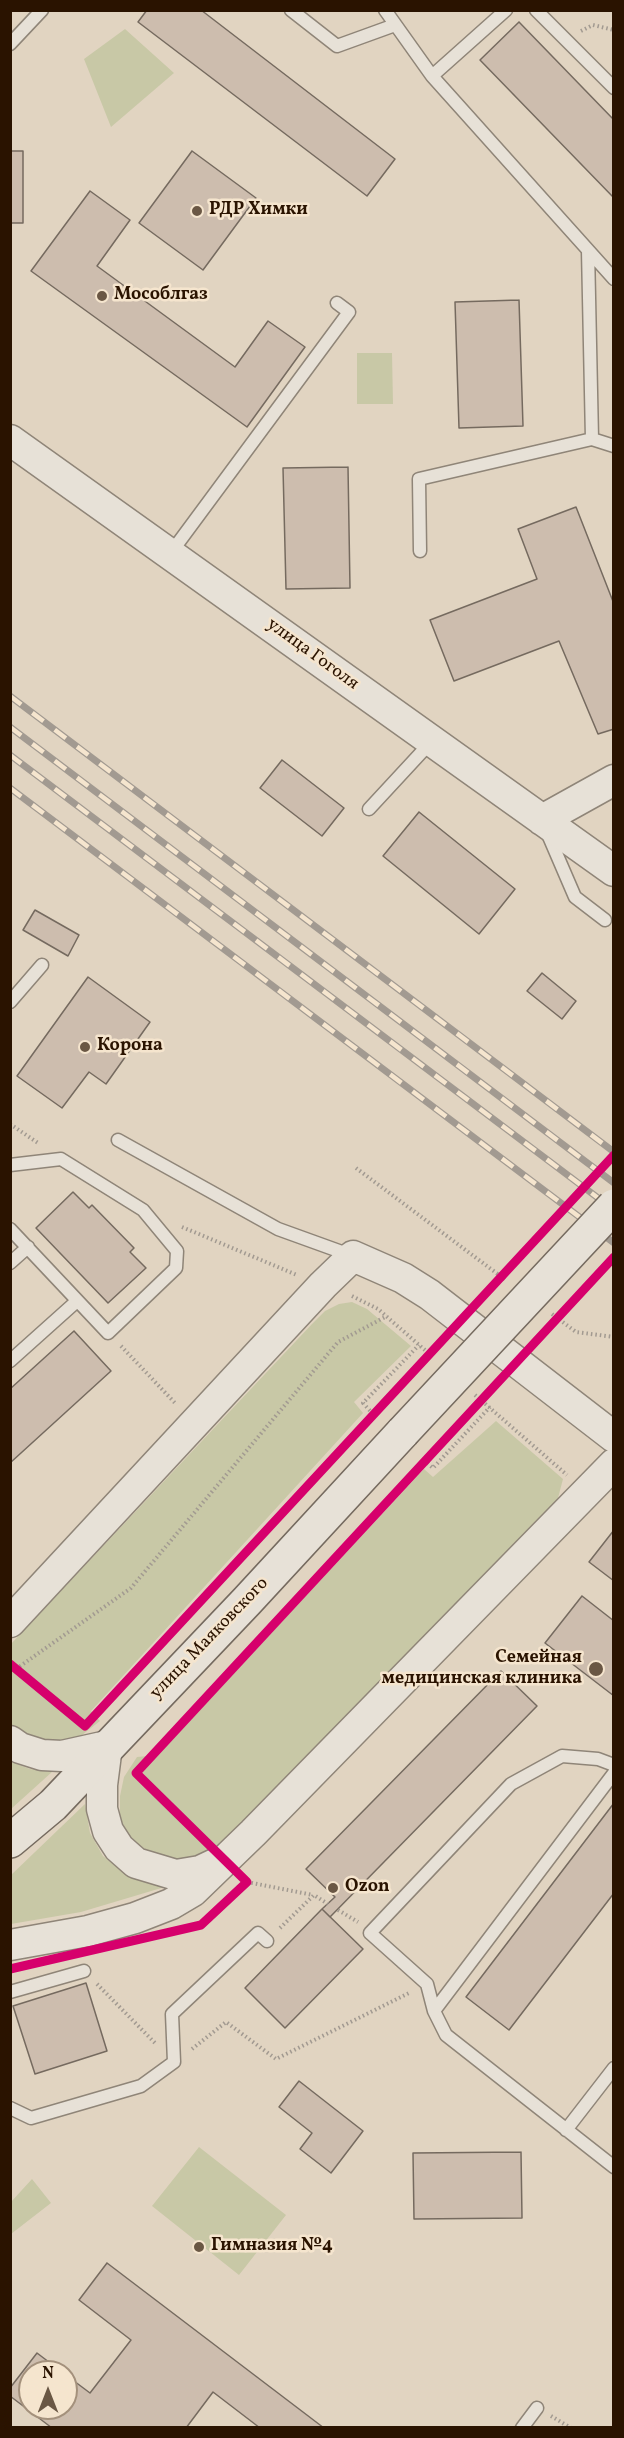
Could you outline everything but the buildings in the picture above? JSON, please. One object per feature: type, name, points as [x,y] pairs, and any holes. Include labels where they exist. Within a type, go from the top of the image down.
[{"type":"main road","name":"улица Маяковского","points":[[10,1841],[53,1805],[247,1601],[614,1206]]},
{"type":"street","name":"улица Гоголя","points":[[10,440],[614,871]]},
{"type":"street","points":[[542,820],[614,780]]},
{"type":"street","points":[[10,1622],[323,1285],[353,1256],[404,1278],[430,1295],[614,1437]]},
{"type":"street","points":[[10,1945],[88,1931],[135,1918],[171,1904],[193,1891],[262,1825],[614,1464]]},
{"type":"street","points":[[10,1741],[20,1748],[42,1755],[62,1756],[107,1746],[102,1785],[102,1809],[108,1831],[119,1848],[136,1863],[176,1875],[200,1871],[225,1859]]},
{"type":"lane","points":[[10,44],[42,10]]},
{"type":"lane","points":[[291,10],[337,46],[395,25]]},
{"type":"lane","points":[[385,10],[432,76],[614,279]]},
{"type":"lane","points":[[432,76],[506,10]]},
{"type":"lane","points":[[536,10],[614,88]]},
{"type":"lane","points":[[588,250],[592,439]]},
{"type":"lane","points":[[170,554],[349,312],[337,303]]},
{"type":"lane","points":[[420,551],[419,479],[592,439],[614,446]]},
{"type":"lane","points":[[369,809],[432,741]]},
{"type":"lane","points":[[542,820],[575,897],[605,920]]},
{"type":"lane","points":[[10,1002],[42,965]]},
{"type":"lane","points":[[118,1140],[278,1229],[353,1256]]},
{"type":"lane","points":[[10,1165],[61,1159],[143,1210],[177,1251],[177,1268],[108,1333],[10,1229]]},
{"type":"lane","points":[[10,1263],[28,1247]]},
{"type":"lane","points":[[10,1361],[77,1301]]},
{"type":"lane","points":[[614,1765],[598,1760],[562,1756],[511,1784],[370,1933],[427,1984],[434,2011],[446,2035],[614,2167]]},
{"type":"lane","points":[[434,2011],[614,1773]]},
{"type":"lane","points":[[10,2108],[31,2118],[141,2086],[174,2062],[172,2014],[258,1933],[267,1941]]},
{"type":"lane","points":[[10,1992],[84,1971]]},
{"type":"lane","points":[[566,2130],[614,2068]]},
{"type":"lane","points":[[522,2427],[537,2408]]},
{"type":"path","points":[[565,39],[593,25],[614,30]]},
{"type":"path","points":[[356,1168],[509,1282]]},
{"type":"path","points":[[143,1210],[365,1301],[437,1361]]},
{"type":"path","points":[[492,1286],[508,1268]]},
{"type":"path","points":[[549,1326],[565,1308]]},
{"type":"path","points":[[547,1311],[576,1332],[614,1337]]},
{"type":"path","points":[[25,1676],[13,1667],[131,1588],[338,1342],[387,1317]]},
{"type":"path","points":[[108,1333],[194,1424]]},
{"type":"path","points":[[365,1422],[375,1411],[363,1403],[419,1345]]},
{"type":"path","points":[[418,1364],[435,1347]]},
{"type":"path","points":[[472,1392],[586,1491]]},
{"type":"path","points":[[477,1403],[485,1395]]},
{"type":"path","points":[[416,1469],[427,1458],[433,1468],[490,1407]]},
{"type":"path","points":[[225,1859],[247,1881],[314,1895],[328,1904]]},
{"type":"path","points":[[239,1889],[247,1881]]},
{"type":"path","points":[[267,1941],[314,1895]]},
{"type":"path","points":[[84,1971],[174,2062],[226,2022],[276,2059],[427,1984]]},
{"type":"green space","points":[[125,29],[174,73],[111,127],[84,59]]},
{"type":"green space","points":[[357,353],[392,353],[393,404],[357,404]]},
{"type":"green space","points":[[352,1302],[367,1309],[411,1346],[354,1402],[363,1413],[91,1711],[100,1721],[82,1735],[66,1742],[46,1744],[26,1738],[11,1726],[10,1645],[312,1324],[325,1311],[339,1304]]},
{"type":"green space","points":[[496,1421],[563,1479],[558,1498],[547,1513],[226,1838],[195,1859],[176,1862],[141,1849],[127,1835],[120,1817],[120,1796],[124,1777],[137,1757],[158,1755],[424,1469],[433,1477]]},
{"type":"green space","points":[[11,1762],[30,1769],[52,1772],[11,1809]]},
{"type":"green space","points":[[85,1804],[90,1833],[103,1856],[125,1874],[148,1883],[168,1886],[81,1912],[11,1924],[10,1876]]},
{"type":"green space","points":[[199,2147],[286,2215],[239,2275],[152,2206]]},
{"type":"green space","points":[[32,2179],[51,2203],[11,2234],[11,2202]]},
{"type":"railway","points":[[10,696],[614,1152]]},
{"type":"railway","points":[[10,727],[614,1183]]},
{"type":"railway","points":[[10,755],[614,1210]]},
{"type":"railway","points":[[10,788],[614,1243]]},
{"type":"cycle path","points":[[10,1664],[85,1726],[614,1155]]},
{"type":"cycle path","points":[[10,1969],[201,1925],[247,1882],[136,1773],[614,1257]]},
{"type":"place","name":"РДР Химки","points":[[197,211]]},
{"type":"place","name":"Мособлгаз","points":[[102,296]]},
{"type":"place","name":"Корона","points":[[85,1047]]},
{"type":"place","name":"Семейная медицинская клиника","points":[[596,1669]]},
{"type":"place","name":"Ozon","points":[[333,1888]]},
{"type":"place","name":"Гимназия №4","points":[[199,2247]]}]
